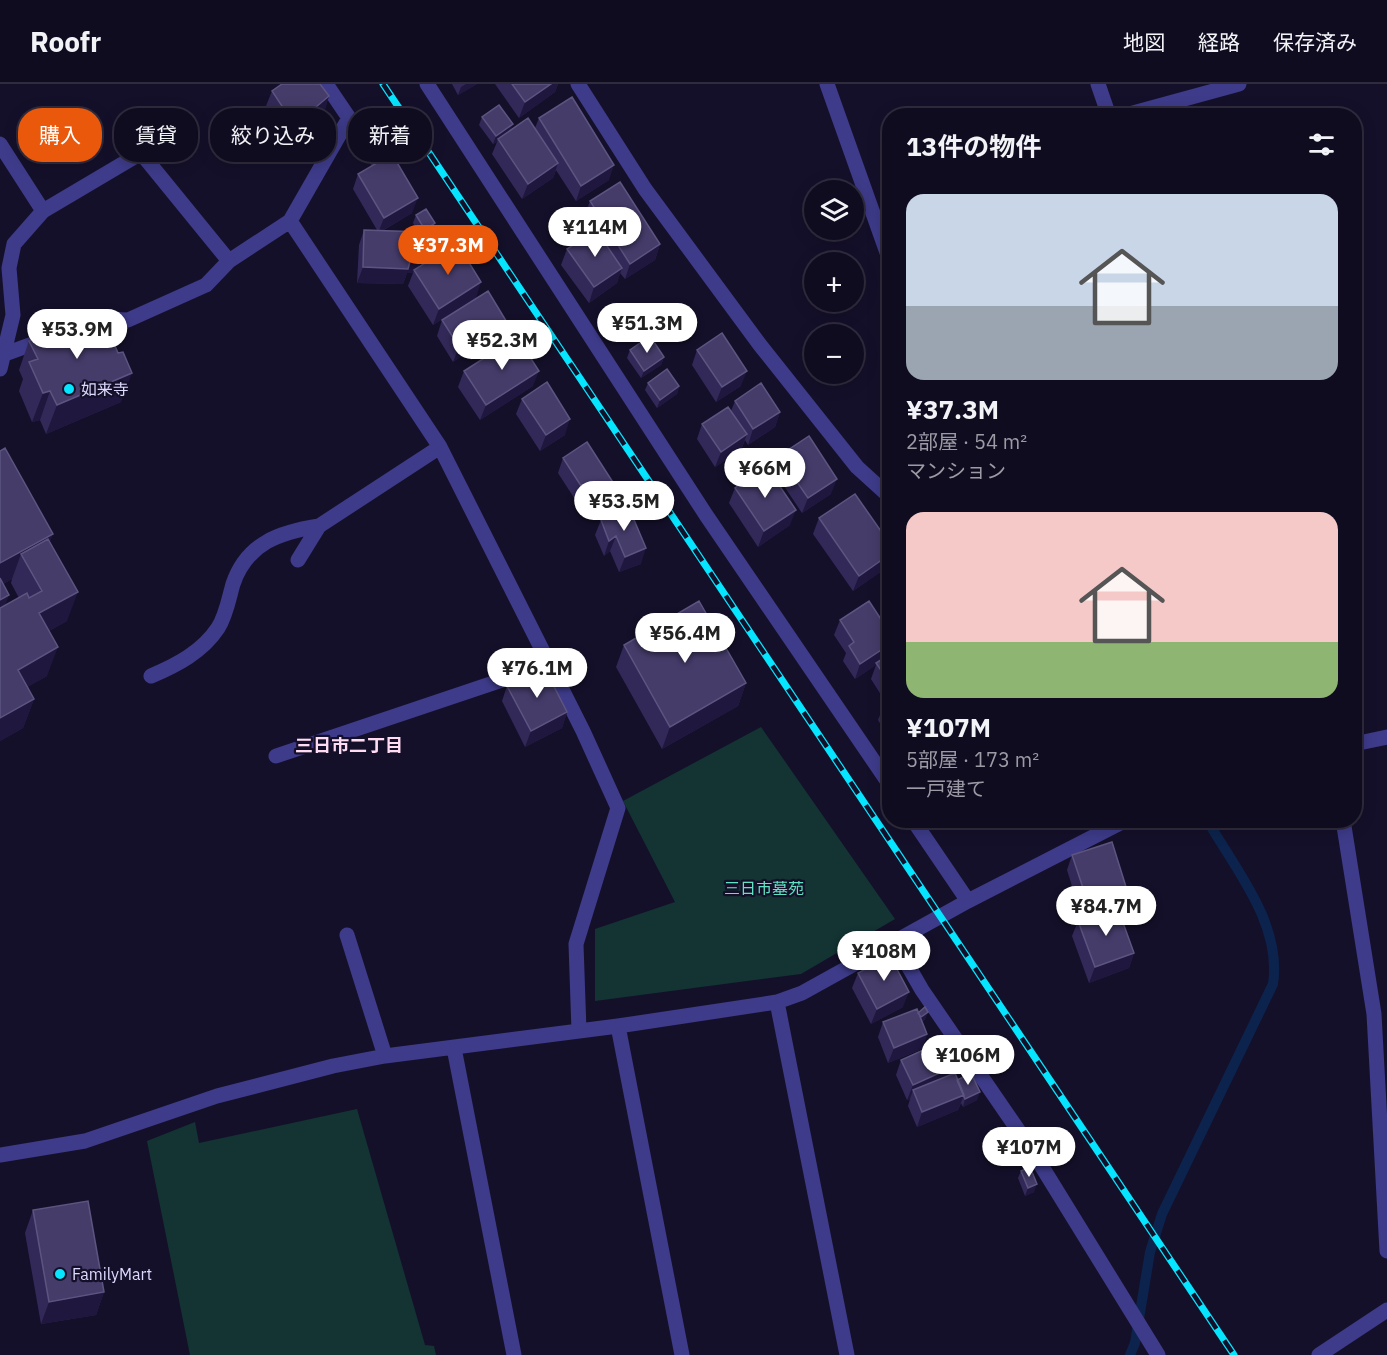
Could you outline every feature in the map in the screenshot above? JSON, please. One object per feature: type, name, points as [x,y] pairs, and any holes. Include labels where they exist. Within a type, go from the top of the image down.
[{"type":"street","points":[[5,354],[102,319],[128,320],[206,285],[229,261],[290,221],[349,118],[326,84]]},
{"type":"street","points":[[427,84],[700,505],[882,773]]},
{"type":"street","points":[[578,84],[645,189],[760,345],[857,467],[882,490]]},
{"type":"street","points":[[826,84],[882,239]]},
{"type":"street","points":[[1098,84],[1106,108]]},
{"type":"street","points":[[1151,108],[1239,84]]},
{"type":"street","points":[[0,144],[43,211]]},
{"type":"street","points":[[0,369],[13,315],[9,268],[14,244],[43,211],[141,153],[229,261]]},
{"type":"street","points":[[290,221],[440,447],[550,664],[618,808],[576,944],[579,1031]]},
{"type":"street","points":[[151,676],[174,666],[203,646],[219,626],[236,576],[249,556],[273,536],[319,525],[440,447]]},
{"type":"street","points":[[298,560],[319,525]]},
{"type":"street","points":[[276,756],[550,664]]},
{"type":"street","points":[[1362,742],[1387,737]]},
{"type":"street","points":[[919,828],[968,901]]},
{"type":"street","points":[[0,1155],[85,1141],[217,1096],[333,1066],[385,1056],[618,1026],[777,1002],[802,993],[968,901],[1110,828]]},
{"type":"street","points":[[1344,828],[1371,992],[1387,1251]]},
{"type":"street","points":[[347,935],[385,1056]]},
{"type":"street","points":[[895,943],[922,990],[1031,1149],[1155,1348]]},
{"type":"street","points":[[1371,992],[1387,990]]},
{"type":"street","points":[[777,1002],[847,1355]]},
{"type":"street","points":[[618,1026],[682,1355]]},
{"type":"street","points":[[454,1048],[514,1355]]},
{"type":"street","points":[[1320,1355],[1387,1310]]},
{"type":"green space","name":"三日市墓苑","points":[[761,727],[895,919],[801,974],[595,1001],[595,929],[675,902],[623,801]]},
{"type":"green space","points":[[357,1109],[425,1345],[434,1346],[436,1355],[190,1355],[147,1141],[195,1122],[199,1143]]},
{"type":"building","points":[[282,84],[320,84],[329,96],[317,108],[283,108],[272,91]]},
{"type":"building","points":[[512,84],[551,84],[525,102]]},
{"type":"building","points":[[572,97],[614,165],[581,186],[539,118]]},
{"type":"building","points":[[499,105],[513,124],[496,136],[482,117]]},
{"type":"building","points":[[528,118],[558,163],[528,184],[498,139]]},
{"type":"building","points":[[378,162],[397,162],[418,198],[384,218],[358,174]]},
{"type":"building","points":[[620,182],[660,244],[630,264],[590,201]]},
{"type":"building","points":[[426,209],[435,223],[425,230],[416,215]]},
{"type":"building","points":[[364,230],[423,232],[422,257],[411,258],[408,269],[363,267]]},
{"type":"building","points":[[596,230],[622,268],[594,287],[567,249]]},
{"type":"building","points":[[457,243],[481,282],[439,309],[414,270]]},
{"type":"building","points":[[488,291],[508,324],[476,345],[473,337],[459,347],[442,320]]},
{"type":"building","points":[[87,316],[91,326],[99,322],[103,331],[108,329],[118,353],[123,352],[132,373],[57,405],[50,391],[43,393],[29,362],[38,359],[29,341]]},
{"type":"building","points":[[722,333],[747,371],[722,387],[697,350]]},
{"type":"building","points":[[650,336],[664,357],[644,371],[630,350]]},
{"type":"building","points":[[517,337],[539,371],[486,405],[464,371]]},
{"type":"building","points":[[667,369],[679,386],[660,400],[648,383]]},
{"type":"building","points":[[547,382],[570,419],[546,435],[522,399]]},
{"type":"building","points":[[761,383],[780,412],[753,429],[735,401]]},
{"type":"building","points":[[728,407],[747,434],[721,452],[702,424]]},
{"type":"building","points":[[809,436],[837,479],[808,498],[779,456]]},
{"type":"building","points":[[587,442],[616,487],[592,503],[563,458]]},
{"type":"building","points":[[5,448],[53,534],[0,563],[0,451]]},
{"type":"building","points":[[766,466],[796,510],[764,531],[735,488]]},
{"type":"building","points":[[855,494],[882,533],[882,560],[859,576],[819,518]]},
{"type":"building","points":[[629,508],[646,548],[625,557],[616,536],[609,541],[601,520]]},
{"type":"building","points":[[48,539],[78,592],[39,613],[58,647],[18,670],[34,699],[0,718],[0,608],[27,593],[29,598],[42,591],[21,554]]},
{"type":"building","points":[[0,578],[9,595],[0,600]]},
{"type":"building","points":[[699,601],[746,683],[670,727],[624,645]]},
{"type":"building","points":[[869,601],[882,621],[882,649],[860,664],[849,646],[854,642],[840,620]]},
{"type":"building","points":[[882,659],[882,672],[876,663]]},
{"type":"building","points":[[544,667],[567,712],[531,731],[507,686]]},
{"type":"building","points":[[1112,842],[1127,890],[1088,903],[1072,855]]},
{"type":"building","points":[[1117,906],[1134,953],[1095,967],[1078,921]]},
{"type":"building","points":[[890,956],[909,992],[877,1009],[858,973]]},
{"type":"building","points":[[925,1007],[928,1012],[921,1017],[918,1013]]},
{"type":"building","points":[[917,1009],[927,1034],[894,1048],[883,1022]]},
{"type":"building","points":[[941,1042],[953,1067],[913,1085],[901,1060]]},
{"type":"building","points":[[955,1073],[964,1095],[922,1112],[913,1090]]},
{"type":"building","points":[[971,1073],[980,1092],[965,1099],[957,1080]]},
{"type":"building","points":[[1030,1167],[1037,1184],[1028,1188],[1021,1171]]},
{"type":"building","name":"FamilyMart","points":[[88,1201],[104,1292],[49,1302],[33,1210]]},
{"type":"waterway","points":[[1130,1355],[1135,1343],[1150,1252],[1162,1214],[1273,984],[1274,962],[1271,940],[1264,919],[1243,878],[1212,828]]},
{"type":"railway","points":[[383,84],[1234,1355]]},
{"type":"place","name":"如来寺","points":[[69,389]]},
{"type":"place","name":"FamilyMart","points":[[60,1274]]},
{"type":"district","name":"三日市二丁目","points":[[349,746]]}]
